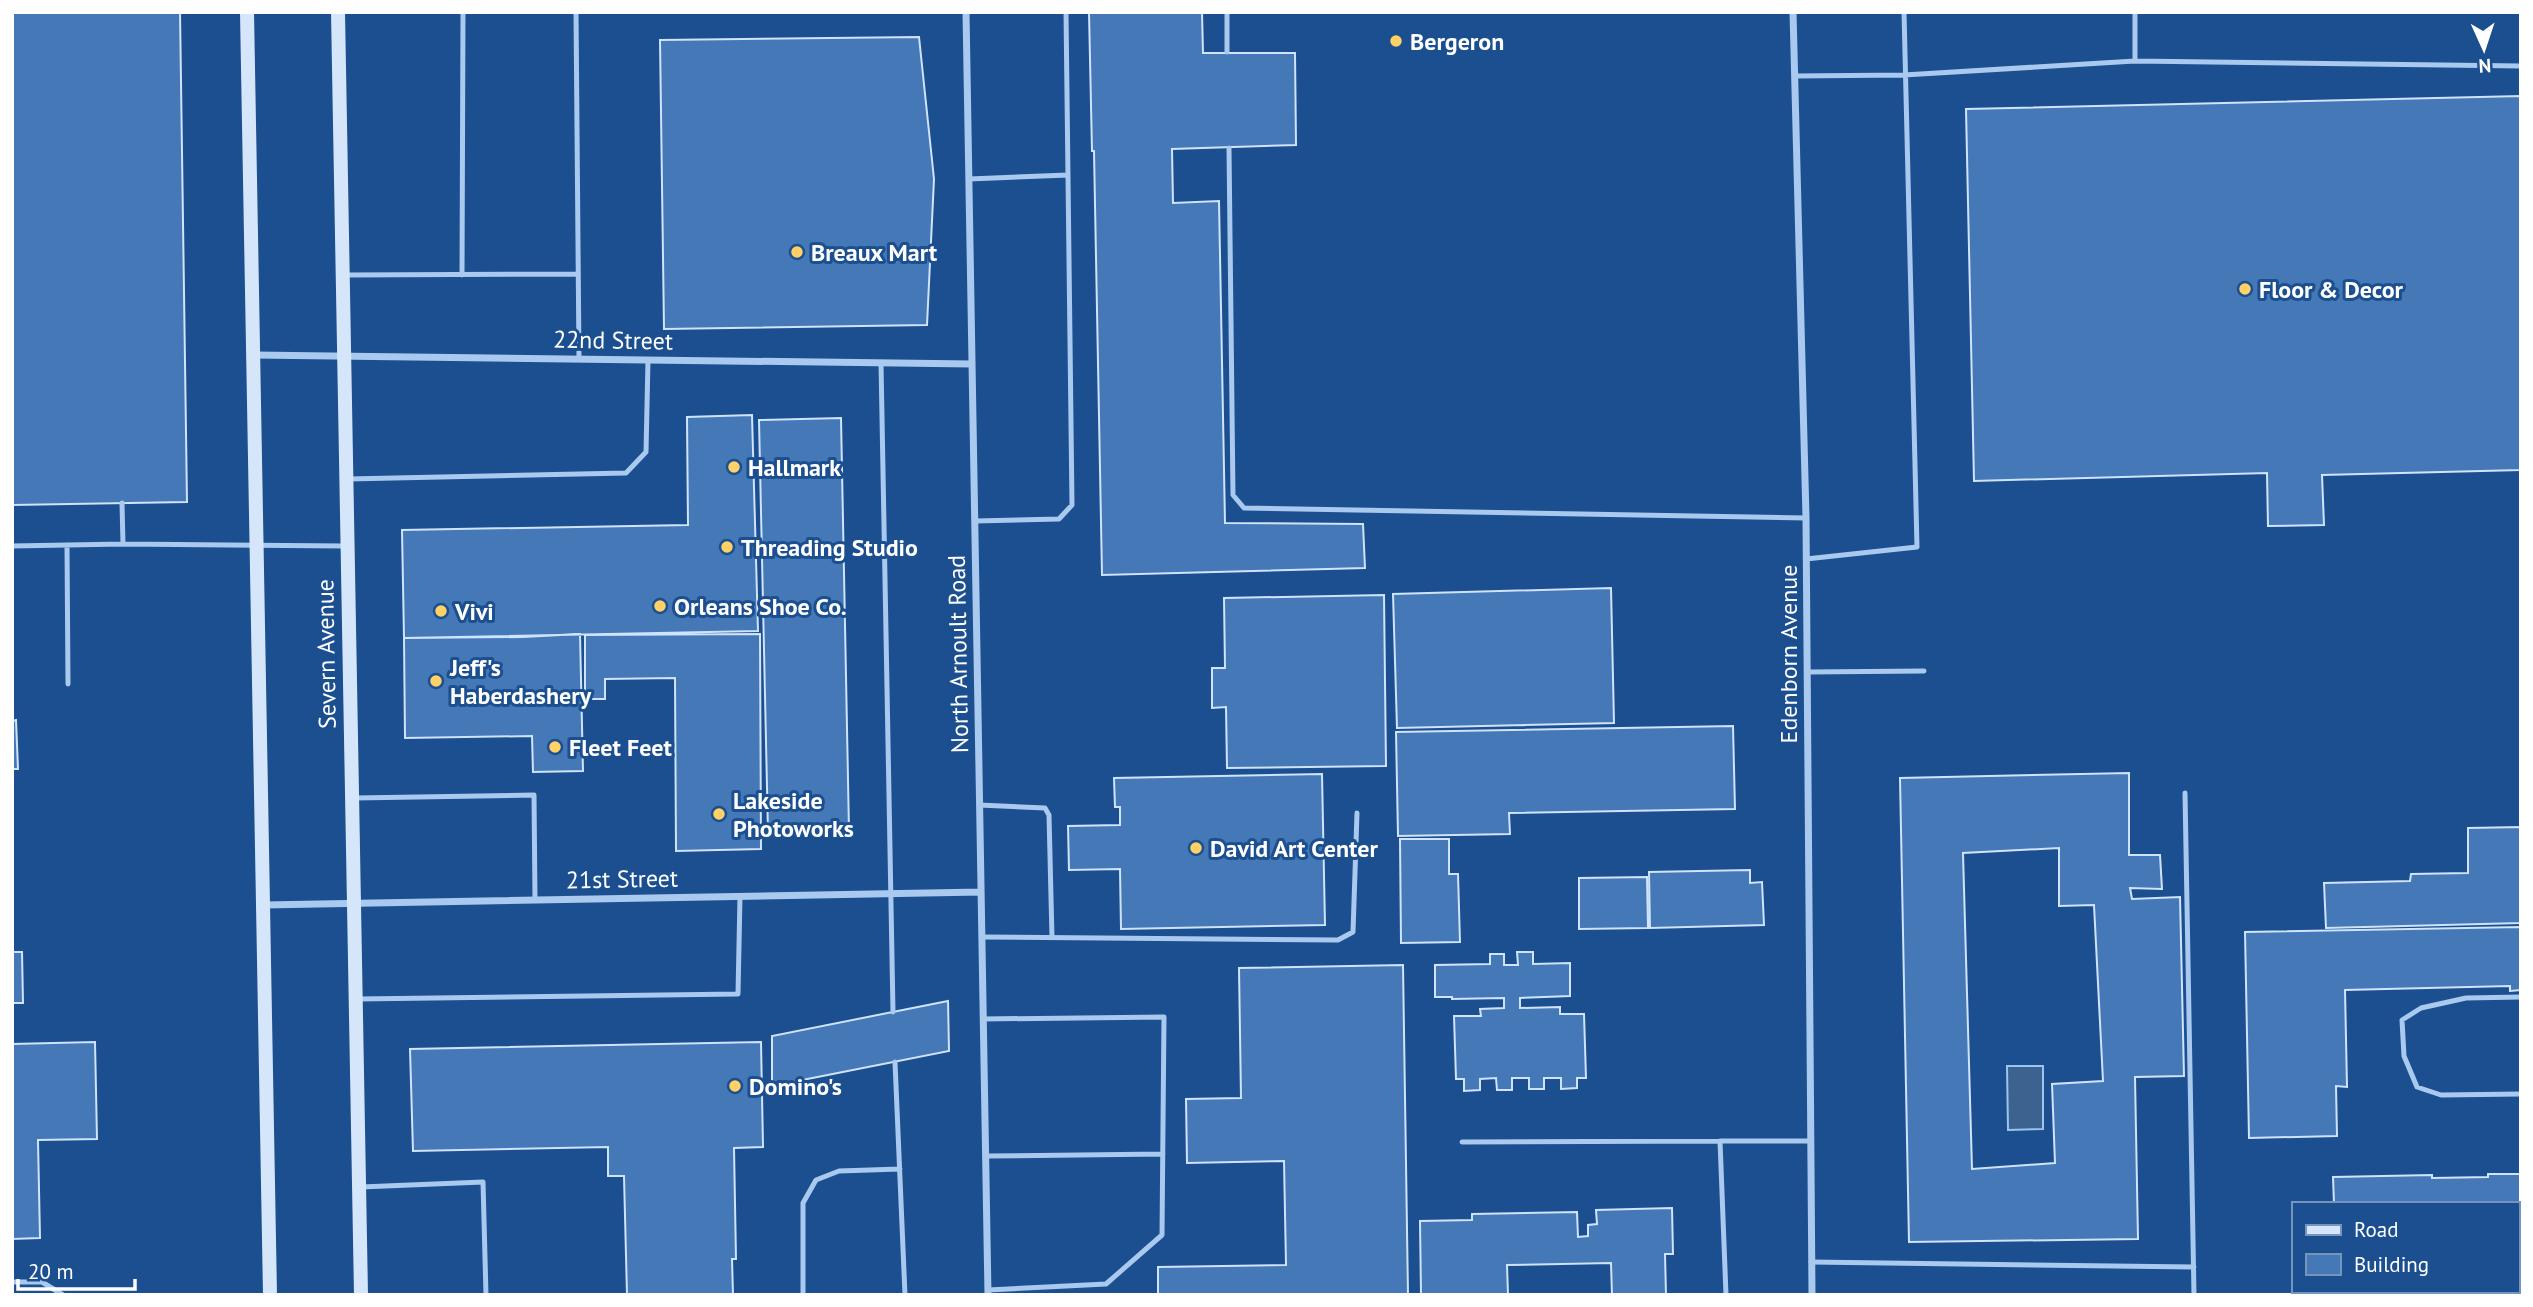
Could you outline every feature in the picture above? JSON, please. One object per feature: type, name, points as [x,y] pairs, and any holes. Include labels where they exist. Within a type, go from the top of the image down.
[{"type":"street","points":[[247,12],[270,1295]]},
{"type":"street","name":"Severn Avenue","points":[[338,12],[361,1295]]},
{"type":"street","name":"North Arnoult Road","points":[[966,12],[988,1292]]},
{"type":"street","name":"Edenborn Avenue","points":[[1793,12],[1806,518],[1812,1295]]},
{"type":"street","name":"22nd Street","points":[[253,355],[972,364]]},
{"type":"street","name":"21st Street","points":[[263,905],[981,892]]},
{"type":"lane","points":[[462,275],[463,12]]},
{"type":"lane","points":[[576,12],[579,359]]},
{"type":"lane","points":[[975,521],[1059,519],[1072,505],[1066,12]]},
{"type":"lane","points":[[1227,12],[1227,52]]},
{"type":"lane","points":[[1806,559],[1917,547],[1904,12]]},
{"type":"lane","points":[[2135,12],[2135,61]]},
{"type":"lane","points":[[1795,76],[1904,75],[2135,61],[2521,66]]},
{"type":"lane","points":[[1229,148],[1233,495],[1244,508],[1806,518]]},
{"type":"lane","points":[[969,179],[1068,175]]},
{"type":"lane","points":[[343,275],[578,275]]},
{"type":"lane","points":[[346,479],[626,473],[646,452],[648,360]]},
{"type":"lane","points":[[881,363],[893,1012]]},
{"type":"lane","points":[[122,503],[123,544]]},
{"type":"lane","points":[[67,545],[68,684]]},
{"type":"lane","points":[[12,546],[347,546]]},
{"type":"lane","points":[[1807,672],[1924,671]]},
{"type":"lane","points":[[2186,793],[2194,1295]]},
{"type":"lane","points":[[352,798],[534,795],[535,900]]},
{"type":"lane","points":[[979,805],[1045,808],[1049,816],[1052,938]]},
{"type":"lane","points":[[982,937],[1338,940],[1353,932],[1357,813]]},
{"type":"lane","points":[[355,999],[738,994],[740,896]]},
{"type":"lane","points":[[2521,997],[2466,998],[2421,1008],[2402,1020],[2404,1056],[2417,1087],[2441,1095],[2521,1094]]},
{"type":"lane","points":[[983,1019],[1164,1017],[1162,1234],[1106,1284],[988,1292]]},
{"type":"lane","points":[[895,1062],[905,1295]]},
{"type":"lane","points":[[1720,1141],[1727,1295]]},
{"type":"lane","points":[[1462,1142],[1810,1141]]},
{"type":"lane","points":[[986,1156],[1163,1154]]},
{"type":"lane","points":[[803,1295],[803,1203],[816,1180],[839,1171],[900,1169]]},
{"type":"lane","points":[[359,1187],[483,1182],[486,1295]]},
{"type":"lane","points":[[1811,1262],[2194,1267]]},
{"type":"lane","points":[[12,1282],[43,1282],[63,1295]]},
{"type":"water","points":[[2007,1066],[2043,1066],[2043,1129],[2008,1130]]},
{"type":"building","points":[[12,12],[180,12],[187,502],[12,505]]},
{"type":"building","points":[[1089,12],[1202,12],[1203,53],[1295,53],[1296,145],[1172,149],[1173,203],[1219,201],[1225,523],[1363,524],[1365,568],[1102,575]]},
{"type":"building","name":"Breaux Mart","points":[[919,37],[934,179],[927,325],[664,329],[660,40]]},
{"type":"building","name":"Floor & Decor","points":[[2521,96],[2521,470],[2322,475],[2324,525],[2268,526],[2267,473],[1974,481],[1966,109]]},
{"type":"building","points":[[752,415],[758,631],[404,638],[402,530],[688,525],[687,417]]},
{"type":"building","points":[[841,418],[849,831],[768,833],[759,420]]},
{"type":"building","points":[[1611,588],[1614,723],[1397,728],[1393,594]]},
{"type":"building","points":[[1384,595],[1386,766],[1227,768],[1226,707],[1212,708],[1212,668],[1225,668],[1224,598]]},
{"type":"building","points":[[580,634],[583,771],[533,772],[532,736],[405,738],[404,638]]},
{"type":"building","points":[[760,634],[761,849],[676,851],[675,678],[605,679],[605,699],[585,699],[585,635]]},
{"type":"building","points":[[16,720],[18,769],[12,769],[12,721]]},
{"type":"building","points":[[1733,726],[1735,809],[1509,813],[1510,834],[1398,836],[1396,732]]},
{"type":"building","points":[[2129,773],[2129,855],[2160,855],[2162,889],[2130,888],[2132,899],[2180,897],[2184,1076],[2135,1077],[2138,1239],[1909,1242],[1900,778]],"holes":[[[2059,848],[2059,906],[2094,905],[2103,1081],[2052,1084],[2055,1163],[1972,1169],[1963,853]]]},
{"type":"building","name":"David Art Center","points":[[1322,774],[1325,925],[1121,929],[1120,869],[1069,870],[1068,826],[1120,825],[1120,807],[1115,807],[1114,778]]},
{"type":"building","points":[[2521,827],[2521,923],[2326,928],[2324,883],[2410,881],[2411,874],[2468,873],[2468,828]]},
{"type":"building","points":[[1400,839],[1449,839],[1449,874],[1458,874],[1460,942],[1401,943]]},
{"type":"building","points":[[1750,870],[1750,883],[1762,882],[1764,925],[1650,928],[1649,872]]},
{"type":"building","points":[[1647,877],[1648,928],[1579,929],[1579,878]]},
{"type":"building","points":[[2521,927],[2521,990],[2510,991],[2510,986],[2345,990],[2347,1087],[2336,1086],[2337,1136],[2249,1138],[2245,932]]},
{"type":"building","points":[[12,952],[22,952],[23,1003],[12,1003]]},
{"type":"building","points":[[1517,952],[1533,952],[1533,964],[1570,963],[1570,996],[1520,998],[1520,1008],[1560,1007],[1560,1014],[1584,1014],[1586,1078],[1577,1078],[1577,1088],[1561,1089],[1561,1078],[1544,1078],[1544,1089],[1529,1089],[1529,1078],[1512,1078],[1512,1090],[1497,1090],[1496,1078],[1480,1079],[1480,1090],[1464,1091],[1464,1079],[1456,1079],[1454,1016],[1481,1016],[1480,1009],[1504,1008],[1504,998],[1435,997],[1435,965],[1490,964],[1490,954],[1504,954],[1504,965],[1518,965]]},
{"type":"building","points":[[1403,965],[1408,1295],[1158,1295],[1158,1267],[1286,1265],[1284,1161],[1187,1163],[1186,1099],[1241,1098],[1239,968]]},
{"type":"building","points":[[948,1001],[949,1051],[772,1086],[772,1036]]},
{"type":"building","points":[[95,1042],[97,1139],[38,1140],[40,1238],[12,1239],[12,1044]]},
{"type":"building","points":[[761,1042],[763,1147],[734,1148],[736,1259],[732,1259],[733,1295],[627,1295],[624,1176],[608,1176],[608,1147],[413,1151],[410,1049]]},
{"type":"building","points":[[2488,1174],[2521,1174],[2521,1295],[2335,1295],[2519,1293],[2519,1202],[2334,1202],[2333,1177],[2488,1177]]},
{"type":"building","points":[[1672,1208],[1673,1254],[1665,1254],[1666,1295],[1612,1295],[1611,1263],[1507,1265],[1508,1295],[1421,1295],[1420,1221],[1472,1220],[1472,1214],[1577,1212],[1578,1237],[1588,1236],[1588,1225],[1597,1224],[1596,1210]]},
{"type":"place","name":"Bergeron","points":[[1396,41]]},
{"type":"place","name":"Breaux Mart","points":[[797,252]]},
{"type":"place","name":"Floor & Decor","points":[[2245,289]]},
{"type":"place","name":"Hallmark","points":[[734,467]]},
{"type":"place","name":"Threading Studio","points":[[727,547]]},
{"type":"place","name":"Orleans Shoe Co.","points":[[660,606]]},
{"type":"place","name":"Vivi","points":[[441,611]]},
{"type":"place","name":"Jeff's Haberdashery","points":[[436,681]]},
{"type":"place","name":"Fleet Feet","points":[[555,747]]},
{"type":"place","name":"Lakeside Photoworks","points":[[719,814]]},
{"type":"place","name":"David Art Center","points":[[1196,848]]},
{"type":"place","name":"Domino's","points":[[735,1086]]}]
